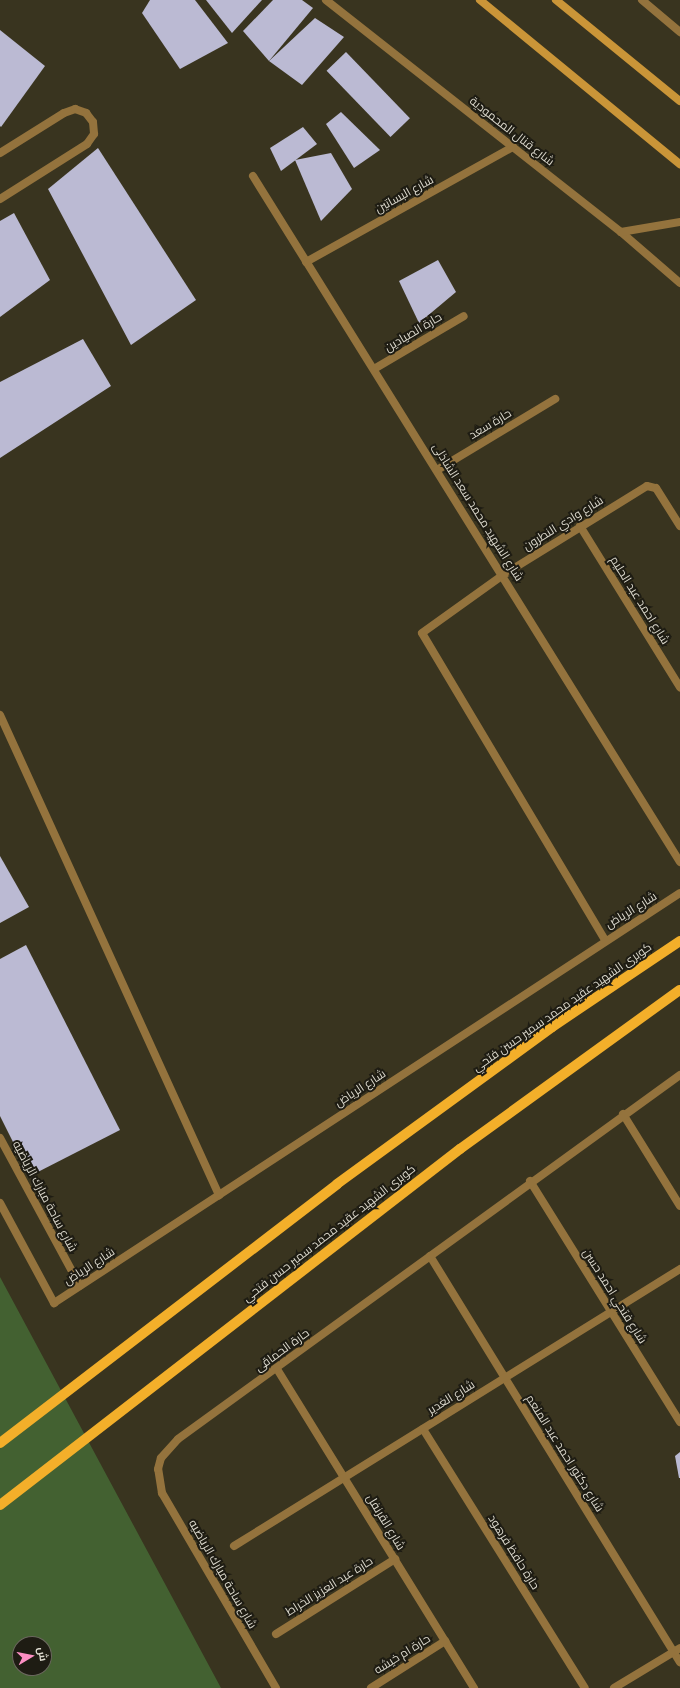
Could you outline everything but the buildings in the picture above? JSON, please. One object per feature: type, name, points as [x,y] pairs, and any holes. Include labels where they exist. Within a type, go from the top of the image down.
[{"type":"main road","points":[[480,0],[680,164]]},
{"type":"main road","points":[[556,0],[680,101]]},
{"type":"main road","name":"كوبرى الشهيد عقيد محمد سمير حسن فتحي","points":[[0,1443],[337,1184],[552,1027],[680,941]]},
{"type":"main road","name":"كوبرى الشهيد عقيد محمد سمير حسن فتحي","points":[[0,1505],[460,1148],[680,990]]},
{"type":"street","name":"شارع قنال المحمودية","points":[[326,0],[621,232],[680,283]]},
{"type":"street","points":[[642,0],[680,32]]},
{"type":"street","points":[[0,153],[64,112],[75,109],[86,113],[93,122],[94,134],[87,144],[0,199]]},
{"type":"street","name":"شارع البساتين","points":[[306,262],[513,147]]},
{"type":"street","name":"شارع الشهيد محمد سعد الشاذلى","points":[[253,176],[503,575],[680,862]]},
{"type":"street","points":[[621,232],[680,222]]},
{"type":"street","name":"حارة الصيادين","points":[[374,370],[464,316]]},
{"type":"street","name":"حارة سعد","points":[[437,470],[555,399]]},
{"type":"street","name":"شارع وادي النطرون","points":[[605,940],[423,640],[426,628],[503,575],[580,526],[644,488],[656,488],[680,526]]},
{"type":"street","name":"شارع احمد عبد الحليم","points":[[580,526],[680,687]]},
{"type":"street","points":[[0,715],[219,1195]]},
{"type":"street","name":"شارع الرياض","points":[[0,1203],[54,1303],[605,940],[680,893]]},
{"type":"street","name":"حارة الحماقى","points":[[158,1469],[161,1458],[178,1439],[277,1369],[530,1181],[680,1075]]},
{"type":"street","points":[[623,1114],[680,1206]]},
{"type":"street","name":"شارع ساحة مبارك الرياضيه","points":[[0,1138],[80,1286]]},
{"type":"street","name":"شارع فتحي احمد حسن","points":[[530,1181],[680,1422]]},
{"type":"street","name":"شارع دكتور احمد عبد المنعم","points":[[430,1256],[504,1378],[677,1650],[680,1662]]},
{"type":"street","name":"شارع الغدير","points":[[234,1546],[680,1269]]},
{"type":"street","name":"شارع القرنفل","points":[[277,1369],[474,1688]]},
{"type":"street","name":"حارة حافظ فرهود","points":[[423,1429],[585,1688]]},
{"type":"street","name":"شارع ساحة مبارك الرياضيه","points":[[158,1469],[162,1493],[276,1688]]},
{"type":"street","name":"حارة عبد العزيز الخراط","points":[[276,1634],[395,1559]]},
{"type":"street","name":"حارة ام خيشه","points":[[371,1688],[445,1641]]},
{"type":"street","points":[[614,1688],[677,1650]]},
{"type":"green space","points":[[0,1277],[221,1688],[0,1688]]}]
